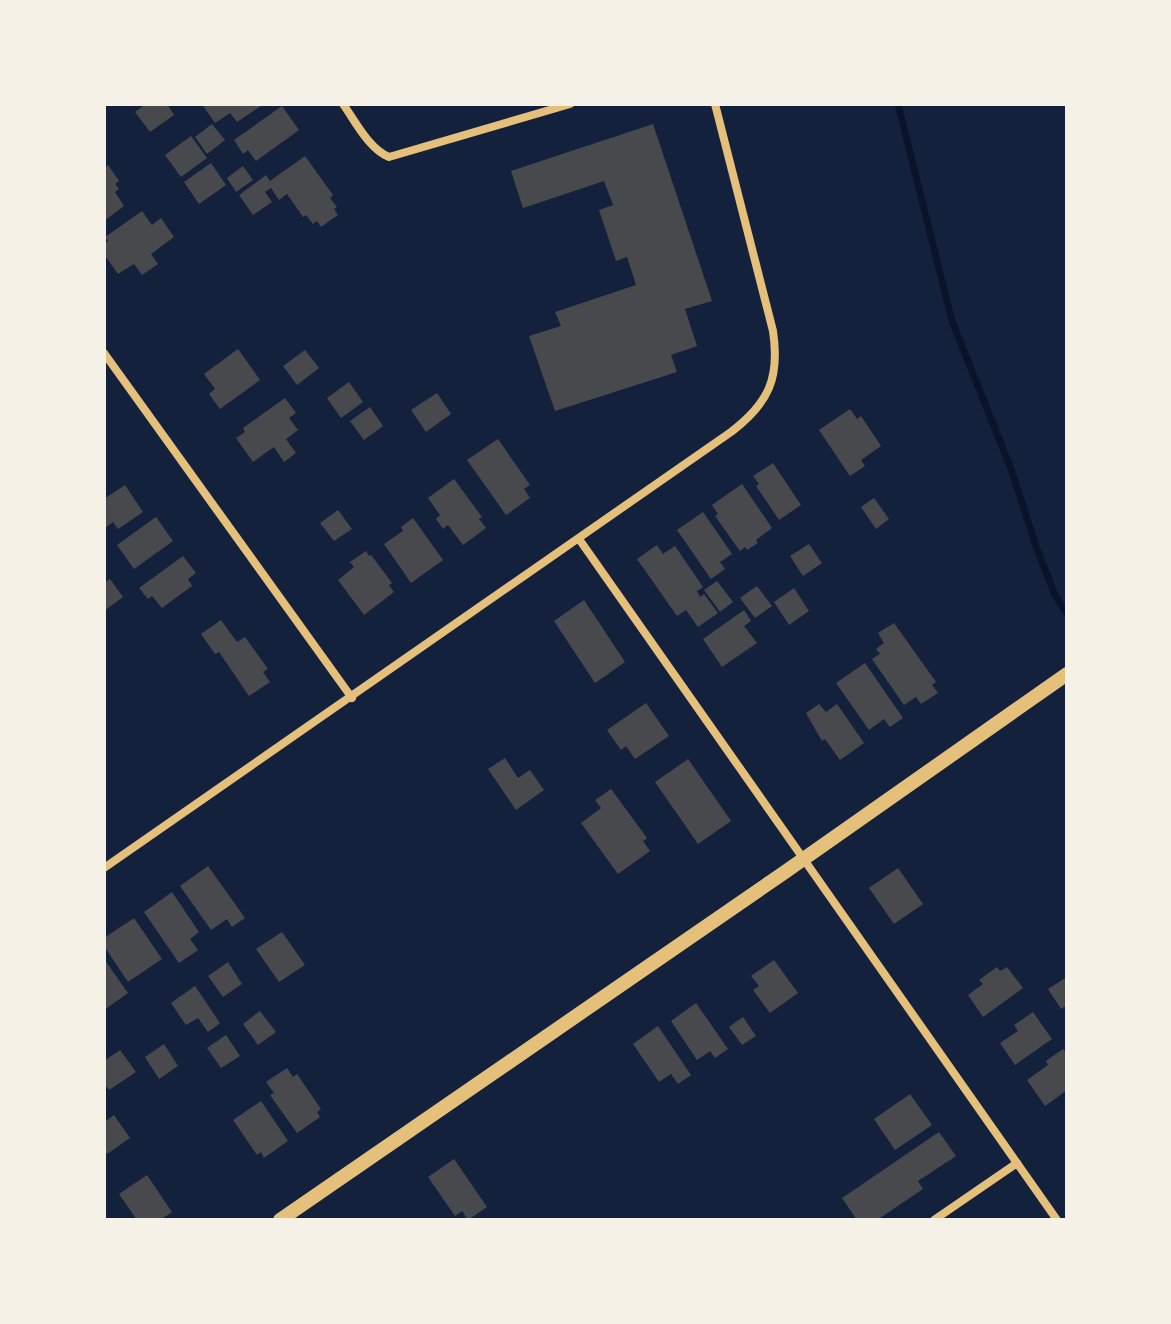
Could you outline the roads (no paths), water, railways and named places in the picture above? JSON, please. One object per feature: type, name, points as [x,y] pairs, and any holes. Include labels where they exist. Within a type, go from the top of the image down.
[{"type":"street","points":[[343,104],[369,141],[381,154],[389,157],[570,104]]},
{"type":"street","points":[[104,868],[352,698],[754,413],[765,399],[773,380],[776,352],[771,320],[715,104]]},
{"type":"street","points":[[104,353],[352,698]]},
{"type":"street","points":[[579,539],[1057,1220]]},
{"type":"street","points":[[280,1220],[1067,674]]},
{"type":"street","points":[[934,1220],[1017,1163]]},
{"type":"waterway","points":[[898,104],[952,321],[1011,469],[1055,595],[1067,614]]}]
